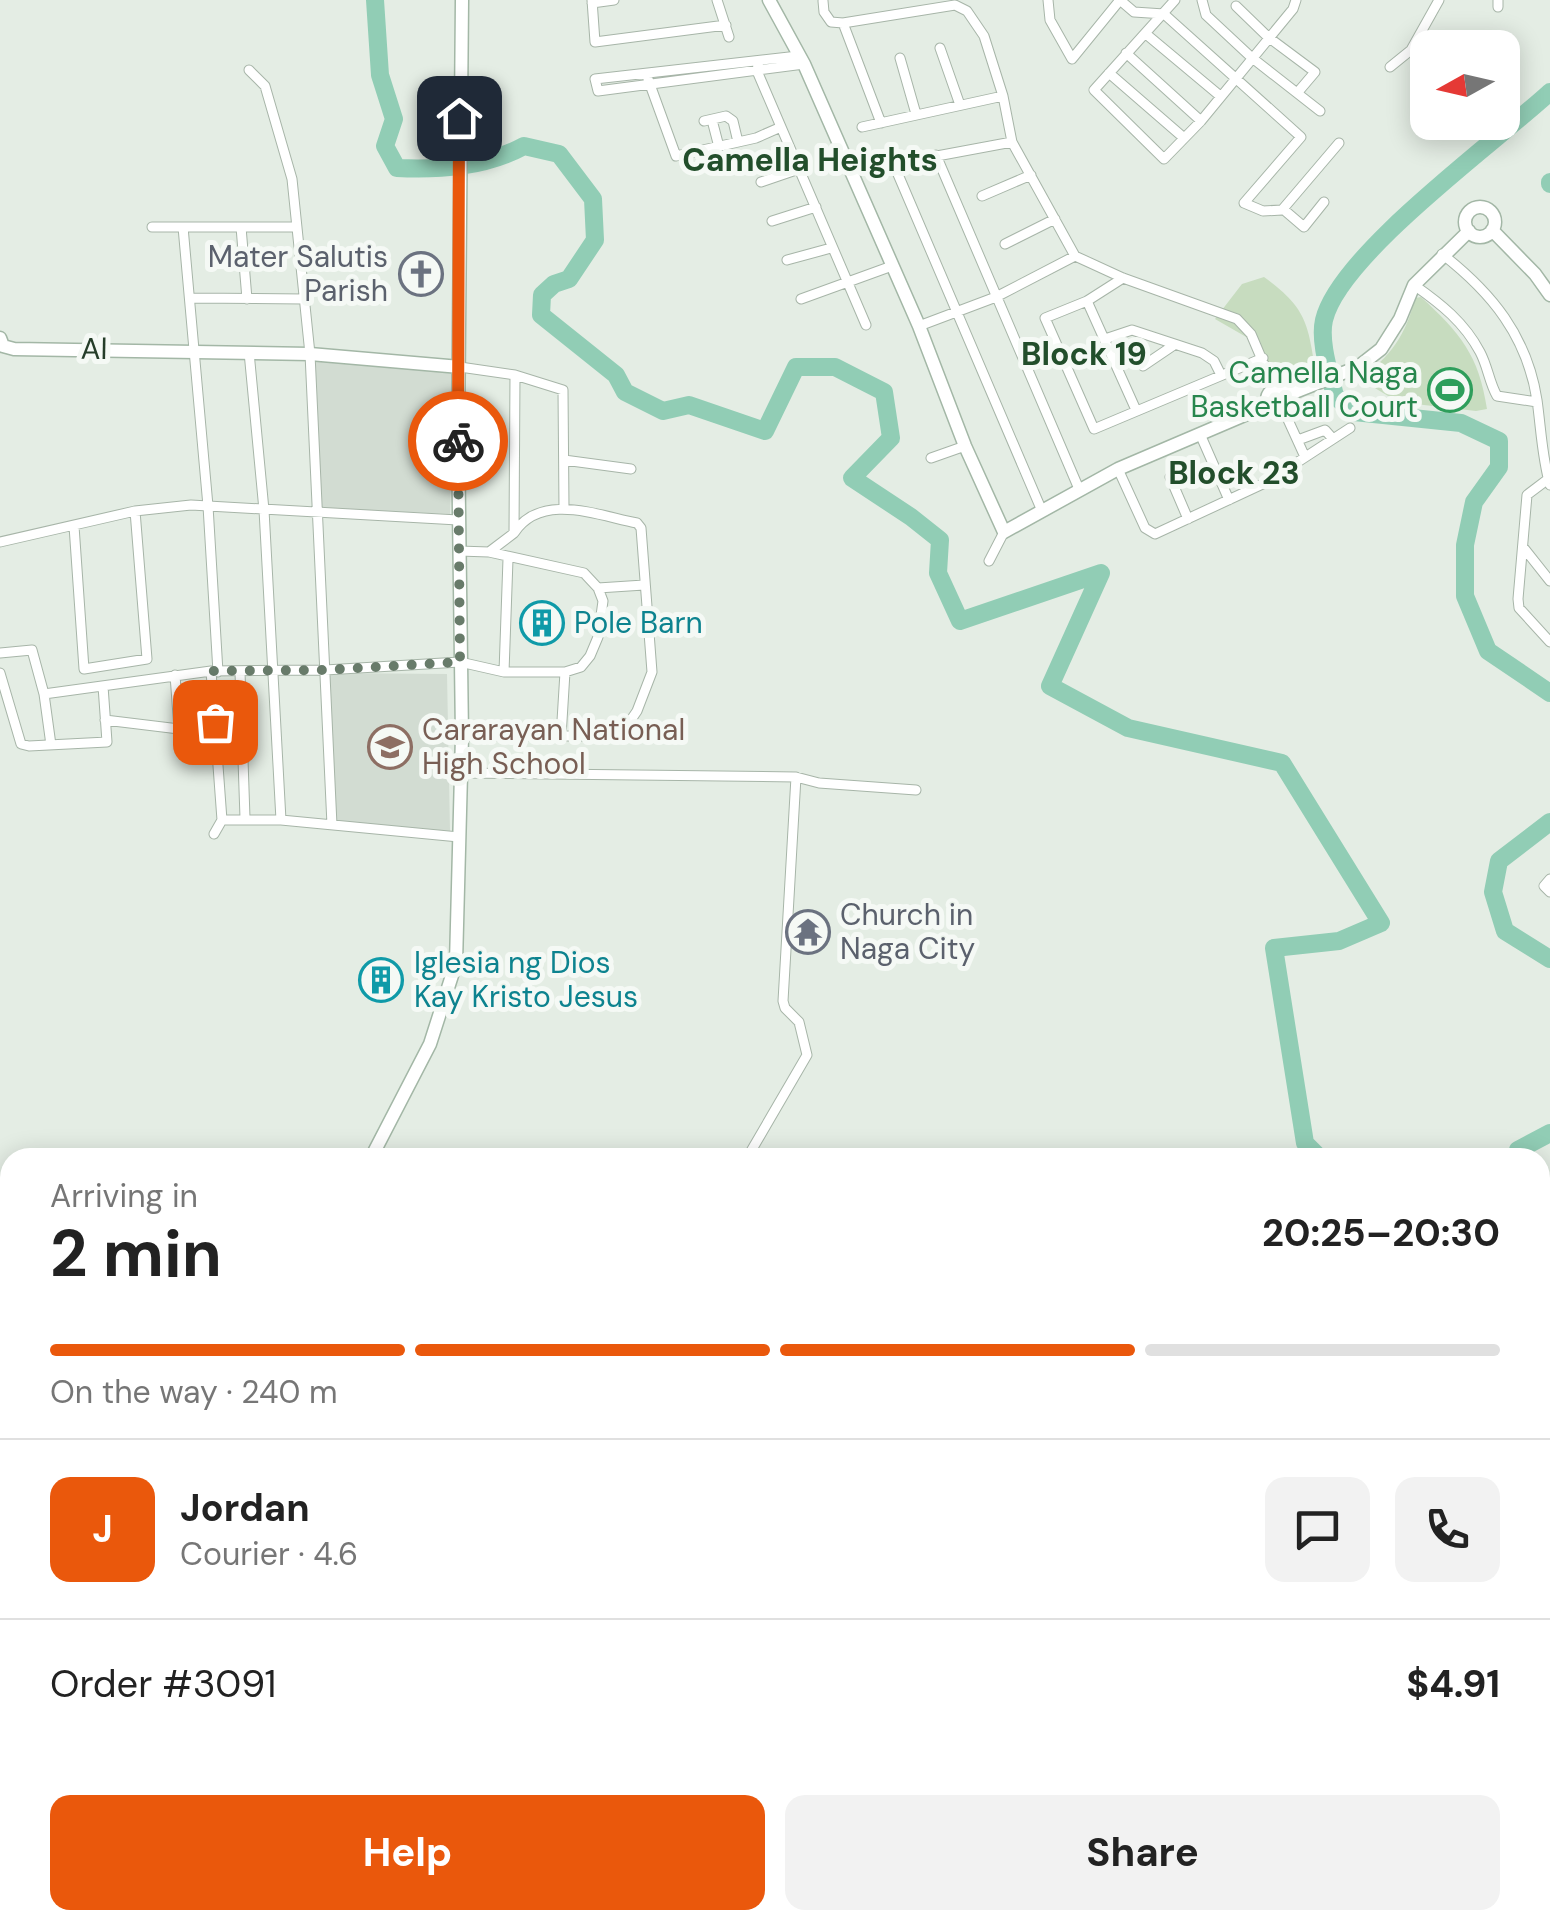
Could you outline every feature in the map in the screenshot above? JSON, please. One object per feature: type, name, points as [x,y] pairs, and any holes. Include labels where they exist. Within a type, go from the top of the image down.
[{"type":"street","points":[[375,1148],[430,1044],[456,963],[462,736],[458,157],[462,0]]},
{"type":"street","points":[[614,0],[592,2],[596,42],[726,25]]},
{"type":"street","points":[[718,0],[730,37]]},
{"type":"street","points":[[769,0],[801,60],[851,172],[918,326],[964,446],[1004,532]]},
{"type":"street","points":[[1048,0],[1050,20],[1072,59],[1120,0],[1134,12],[1164,14],[1301,137],[1244,204],[1262,211],[1283,209],[1339,143]]},
{"type":"street","points":[[1175,0],[1094,90],[1164,159],[1201,121],[1293,9],[1296,0]]},
{"type":"street","points":[[1202,0],[1206,15],[1320,111]]},
{"type":"street","points":[[1390,67],[1411,50],[1439,0]]},
{"type":"street","points":[[823,1],[831,22],[843,23],[955,5],[967,11],[984,36],[1003,96],[1012,142],[1075,256],[1122,278],[1237,319],[1250,334],[1274,388]]},
{"type":"street","points":[[1236,6],[1268,37],[1315,72],[1298,92]]},
{"type":"street","points":[[843,23],[881,123]]},
{"type":"street","points":[[1146,34],[1219,96]]},
{"type":"street","points":[[940,48],[960,105]]},
{"type":"street","points":[[1126,53],[1201,121]]},
{"type":"street","points":[[900,58],[916,114]]},
{"type":"street","points":[[758,66],[594,79],[598,91],[801,60]]},
{"type":"street","points":[[758,66],[866,325]]},
{"type":"street","points":[[249,70],[265,86],[292,179],[310,354],[332,824]]},
{"type":"street","points":[[647,73],[648,85],[676,156],[738,142],[781,127]]},
{"type":"street","points":[[1110,73],[1184,138]]},
{"type":"street","points":[[862,128],[1003,96]]},
{"type":"street","points":[[719,147],[708,120],[726,116],[732,121],[738,142]]},
{"type":"street","points":[[851,172],[1012,142]]},
{"type":"street","points":[[936,156],[1079,489]]},
{"type":"street","points":[[894,165],[1042,511]]},
{"type":"street","points":[[761,182],[799,169]]},
{"type":"street","points":[[982,196],[1031,174]]},
{"type":"street","points":[[1283,209],[1304,227],[1324,202]]},
{"type":"street","points":[[1468,231],[1467,216],[1480,207],[1493,214],[1492,230],[1536,274],[1550,294]]},
{"type":"street","points":[[772,221],[816,208]]},
{"type":"street","points":[[1005,244],[1055,220]]},
{"type":"street","points":[[152,227],[295,227]]},
{"type":"street","points":[[183,227],[208,506],[222,820],[214,834]]},
{"type":"street","points":[[241,228],[247,299]]},
{"type":"street","points":[[1468,231],[1481,236],[1492,230]]},
{"type":"street","points":[[1290,394],[1350,371],[1382,349],[1414,285],[1468,231]]},
{"type":"street","points":[[787,260],[831,248]]},
{"type":"street","points":[[1442,254],[1487,292],[1510,324],[1532,372],[1549,482],[1527,495],[1519,608],[1550,642]]},
{"type":"street","points":[[918,326],[996,296],[1075,256]]},
{"type":"street","points":[[801,300],[892,266]]},
{"type":"street","points":[[1122,278],[1087,301],[1045,318],[1094,428],[1262,358]]},
{"type":"street","points":[[1414,285],[1455,316],[1480,352],[1489,383],[1498,396],[1537,402]]},
{"type":"street","points":[[190,298],[304,299]]},
{"type":"street","points":[[1087,301],[1136,410]]},
{"type":"street","points":[[1105,339],[1132,330],[1202,353],[1214,361],[1221,375]]},
{"type":"street","name":"Al","points":[[0,338],[2,346],[14,349],[310,354],[460,367]]},
{"type":"street","points":[[1143,366],[1174,345]]},
{"type":"street","points":[[250,352],[264,510],[280,820]]},
{"type":"street","points":[[460,367],[515,375],[562,390],[564,510]]},
{"type":"street","points":[[514,533],[515,375]]},
{"type":"street","points":[[1281,387],[1290,394],[1291,404],[1284,411],[1276,412],[1268,404],[1267,397],[1274,388],[1281,387]]},
{"type":"street","points":[[988,561],[1004,532],[1079,489],[1118,468],[1268,404]]},
{"type":"street","points":[[1284,411],[1305,457]]},
{"type":"street","points":[[1118,468],[1148,533],[1154,534],[1267,482],[1350,428]]},
{"type":"street","points":[[1298,440],[1325,430],[1333,440]]},
{"type":"street","points":[[1200,434],[1228,500]]},
{"type":"street","points":[[931,458],[964,446]]},
{"type":"street","points":[[564,460],[631,468]]},
{"type":"street","points":[[1170,477],[1188,519]]},
{"type":"street","points":[[0,542],[135,512],[208,506],[458,520]]},
{"type":"street","points":[[462,736],[620,736],[637,711],[652,672],[641,528],[637,524],[564,510],[532,513],[490,552]]},
{"type":"street","points":[[74,526],[84,668],[148,659],[135,512]]},
{"type":"street","points":[[1523,547],[1550,581]]},
{"type":"street","points":[[44,694],[214,672],[460,662],[504,672],[565,672],[581,667],[598,637],[603,601],[598,588],[584,573],[490,552],[459,551]]},
{"type":"street","points":[[504,672],[508,558]]},
{"type":"street","points":[[598,588],[644,585]]},
{"type":"street","points":[[0,653],[32,650],[44,694],[51,744]]},
{"type":"street","points":[[240,672],[246,818]]},
{"type":"street","points":[[561,738],[565,672]]},
{"type":"street","points":[[0,673],[21,744],[106,742],[103,686]]},
{"type":"street","points":[[105,720],[179,729],[175,675]]},
{"type":"street","points":[[217,755],[243,754]]},
{"type":"street","points":[[461,773],[796,777],[916,790]]},
{"type":"street","points":[[753,1148],[806,1055],[799,1022],[783,1001],[796,777]]},
{"type":"street","points":[[222,820],[280,820],[459,837]]},
{"type":"street","points":[[1550,879],[1544,886],[1550,892]]},
{"type":"shaded area","points":[[315,359],[454,371],[450,514],[322,508]]},
{"type":"shaded area","name":"Cararayan National High School","points":[[329,673],[447,674],[450,831],[334,821]]},
{"type":"green space","points":[[1264,277],[1299,310],[1317,380],[1290,388],[1278,384],[1264,373],[1248,338],[1215,319],[1242,284]]},
{"type":"green space","points":[[1421,297],[1466,346],[1479,374],[1487,409],[1398,402],[1360,379],[1396,344],[1415,298]]},
{"type":"waterway","points":[[375,0],[380,75],[394,119],[385,146],[397,168],[462,166],[494,159],[524,146],[559,154],[593,199],[595,240],[569,279],[554,284],[542,295],[541,315],[616,375],[625,392],[663,411],[689,405],[765,431],[796,367],[835,367],[884,392],[891,438],[852,478],[940,540],[938,573],[960,621],[1101,573],[1050,686],[1128,728],[1282,763],[1381,923],[1339,941],[1274,948],[1305,1143],[1310,1148]]},
{"type":"waterway","points":[[1550,92],[1388,232],[1336,294],[1323,329],[1335,396],[1354,412],[1461,423],[1499,441],[1499,467],[1474,502],[1465,545],[1465,596],[1488,651],[1550,693]]},
{"type":"waterway","points":[[1550,822],[1499,861],[1493,892],[1505,931],[1550,959]]},
{"type":"waterway","points":[[1522,1148],[1550,1133]]},
{"type":"way so far","points":[[215,722],[211,671],[325,670],[460,662],[458,441]]},
{"type":"place","name":"Mater Salutis Parish","points":[[421,274]]},
{"type":"place","name":"Camella Naga Basketball Court","points":[[1450,390]]},
{"type":"place","name":"Pole Barn","points":[[542,623]]},
{"type":"place","name":"Cararayan National High School","points":[[390,747]]},
{"type":"place","name":"Church in Naga City","points":[[808,932]]},
{"type":"place","name":"Iglesia ng Dios Kay Kristo Jesus","points":[[381,980]]},
{"type":"district","name":"Camella Heights","points":[[810,160]]},
{"type":"district","name":"Block 19","points":[[1084,354]]},
{"type":"district","name":"Block 23","points":[[1234,473]]},
{"type":"route","points":[[458,441],[459,118]]}]
